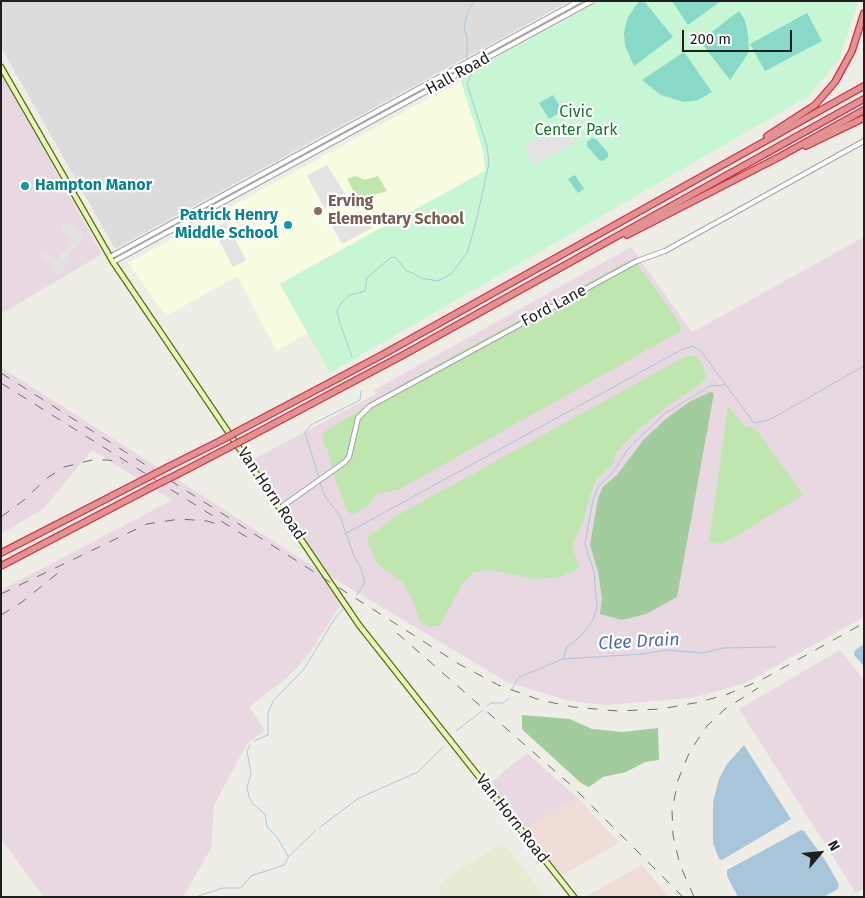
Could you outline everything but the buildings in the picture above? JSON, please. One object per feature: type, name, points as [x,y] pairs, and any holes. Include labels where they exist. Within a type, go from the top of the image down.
[{"type":"highway","points":[[747,151],[755,143],[815,105],[830,88],[849,58],[864,13]]},
{"type":"highway","points":[[1,553],[220,441],[382,355],[864,86]]},
{"type":"highway","points":[[1,566],[250,437],[614,239],[864,99]]},
{"type":"highway","points":[[614,239],[633,232],[781,156],[864,110]]},
{"type":"highway","points":[[781,156],[789,154],[864,118]]},
{"type":"main road","name":"Van Horn Road","points":[[1,67],[113,262],[371,641],[574,897]]},
{"type":"street","name":"Hall Road","points":[[110,257],[579,1]]},
{"type":"street","name":"Hall Road","points":[[113,262],[592,1]]},
{"type":"street","name":"Ford Lane","points":[[280,508],[345,462],[349,457],[358,418],[370,406],[637,261],[666,251],[864,141]]},
{"type":"street","points":[[322,142],[325,147]]},
{"type":"street","points":[[223,196],[226,201]]},
{"type":"shaded area","points":[[1,1],[570,1],[115,249],[1,47]]},
{"type":"shaded area","points":[[639,1],[644,1],[673,37],[634,66],[625,46],[624,32],[628,17]]},
{"type":"shaded area","points":[[672,1],[721,1],[688,25]]},
{"type":"shaded area","points":[[739,11],[745,20],[749,52],[730,80],[700,41]]},
{"type":"shaded area","points":[[807,13],[822,41],[765,71],[750,44]]},
{"type":"shaded area","points":[[684,52],[712,92],[698,100],[684,102],[661,95],[642,80]]},
{"type":"shaded area","points":[[1,73],[102,254],[1,314]]},
{"type":"shaded area","name":"Erving Elementary School","points":[[461,81],[484,154],[485,171],[280,283],[307,333],[277,351],[237,276],[166,316],[128,263]]},
{"type":"shaded area","points":[[553,95],[563,111],[549,119],[539,103]]},
{"type":"shaded area","points":[[566,123],[576,142],[534,165],[524,146]]},
{"type":"shaded area","points":[[592,138],[596,139],[608,153],[608,157],[603,161],[599,160],[587,146],[587,142]]},
{"type":"shaded area","points":[[327,165],[347,197],[325,209],[307,176]]},
{"type":"shaded area","points":[[575,175],[584,189],[578,193],[568,179]]},
{"type":"shaded area","points":[[357,212],[363,212],[372,228],[342,244],[332,226]]},
{"type":"shaded area","points":[[65,222],[81,232],[80,235],[83,237],[75,250],[72,248],[68,255],[70,257],[60,274],[54,270],[55,267],[39,257],[44,251],[59,262],[58,259],[62,251],[65,252],[71,238],[75,237],[73,235],[71,237],[60,230]]},
{"type":"shaded area","points":[[226,222],[246,260],[233,267],[214,231],[216,227]]},
{"type":"shaded area","points":[[864,237],[864,617],[743,684],[692,698],[605,705],[569,701],[507,682],[328,575],[252,460],[376,394],[374,390],[631,247],[691,331],[698,329]]},
{"type":"shaded area","points":[[1,367],[325,574],[352,614],[340,606],[309,654],[289,676],[249,707],[265,730],[247,744],[214,805],[211,848],[183,897],[44,897],[1,839],[1,590],[172,500],[92,450],[43,509],[1,534]]},
{"type":"shaded area","points":[[864,644],[864,666],[854,655],[855,650]]},
{"type":"shaded area","points":[[840,650],[864,680],[864,889],[856,893],[739,709]]},
{"type":"shaded area","points":[[744,745],[791,819],[722,860],[719,859],[713,843],[713,802],[719,779],[727,764]]},
{"type":"shaded area","points":[[527,753],[578,798],[525,828],[489,784]]},
{"type":"shaded area","points":[[578,798],[619,843],[562,875],[525,828]]},
{"type":"shaded area","points":[[801,830],[804,831],[825,860],[839,884],[838,889],[823,897],[738,897],[727,876],[727,870]]},
{"type":"shaded area","points":[[500,844],[507,847],[545,897],[440,897],[440,887],[445,879]]},
{"type":"shaded area","points":[[642,865],[669,897],[585,897]]},
{"type":"green space","name":"Civic Center Park","points":[[599,1],[858,1],[840,58],[809,96],[330,373],[280,284],[485,171],[484,154],[461,81],[464,76]]},
{"type":"green space","points":[[355,176],[365,180],[378,176],[387,191],[362,199],[356,195],[347,179]]},
{"type":"green space","points":[[631,261],[637,264],[665,302],[680,324],[681,331],[400,489],[376,494],[371,503],[356,513],[351,514],[347,510],[333,474],[327,448],[323,444],[323,434],[327,430],[407,381]]},
{"type":"green space","points":[[688,355],[695,356],[703,365],[706,376],[703,382],[668,406],[633,434],[616,453],[614,463],[596,481],[591,492],[584,520],[573,543],[579,567],[577,569],[562,577],[534,579],[491,570],[474,572],[463,583],[440,625],[430,627],[419,621],[414,603],[404,584],[377,563],[367,540],[369,536],[398,515]]},
{"type":"green space","points":[[710,392],[714,393],[677,597],[646,614],[622,620],[600,614],[602,598],[598,572],[590,545],[598,498],[603,487],[617,475],[644,439],[667,418],[689,402]]},
{"type":"green space","points":[[728,406],[745,427],[753,428],[758,432],[803,495],[730,540],[719,544],[709,542]]},
{"type":"green space","points":[[522,715],[570,719],[592,729],[623,732],[658,728],[659,760],[645,762],[626,772],[603,777],[589,787],[581,783],[522,729]]},
{"type":"waterway","points":[[467,58],[467,37],[464,28],[467,13],[474,1]]},
{"type":"waterway","points":[[340,324],[337,310],[342,302],[350,295],[365,291],[367,278],[390,258],[395,257],[406,270],[421,278],[438,281],[451,274],[467,253],[489,163],[487,146],[467,84],[472,72]]},
{"type":"waterway","points":[[341,326],[352,357]]},
{"type":"waterway","points":[[345,534],[681,350],[692,346],[700,350],[754,423],[769,420],[864,366]]},
{"type":"waterway","points":[[563,659],[567,647],[581,636],[593,620],[597,606],[594,572],[585,544],[593,500],[598,487],[613,472],[628,449],[664,414],[710,386],[725,385]]},
{"type":"waterway","points":[[319,478],[305,432],[311,425],[360,400],[361,391]]},
{"type":"waterway","points":[[320,482],[324,495],[340,516],[354,556],[361,568],[365,582],[357,595]]},
{"type":"waterway","points":[[254,741],[268,735],[268,713],[273,701],[304,669],[335,618],[343,609]]},
{"type":"waterway","name":"Clee Drain","points":[[512,689],[519,677],[563,659],[643,654],[666,650],[703,653],[723,648],[776,647]]},
{"type":"waterway","name":"Clee Drain","points":[[487,706],[491,703],[503,703],[509,698]]},
{"type":"waterway","name":"Clee Drain","points":[[456,731],[483,710]]},
{"type":"waterway","points":[[250,745],[247,751],[251,774],[247,787],[249,797],[253,804],[265,814],[267,827],[277,837],[288,856]]},
{"type":"waterway","name":"Clee Drain","points":[[319,828],[359,798],[418,772],[443,747]]},
{"type":"waterway","points":[[195,897],[223,888],[241,888],[251,876],[284,865],[289,856],[316,830]]},
{"type":"railway","points":[[1,373],[459,664],[498,685],[540,700],[573,707],[618,711],[661,709],[700,702],[728,694],[763,679],[864,623]]},
{"type":"railway","points":[[1,383],[253,541]]},
{"type":"railway","points":[[1,517],[24,500],[47,478],[64,467],[92,460],[108,460],[123,463]]},
{"type":"railway","points":[[1,594],[147,524],[180,519],[207,521],[220,525]]},
{"type":"railway","points":[[1,615],[22,602],[58,573]]},
{"type":"railway","points":[[397,633],[572,786],[683,897]]},
{"type":"railway","points":[[694,897],[680,865],[673,835],[672,810],[678,780],[690,751],[707,726],[725,709],[758,688]]},
{"type":"place","name":"Hampton Manor","points":[[25,186]]},
{"type":"place","name":"Erving Elementary School","points":[[318,211]]},
{"type":"place","name":"Patrick Henry Middle School","points":[[288,225]]}]
